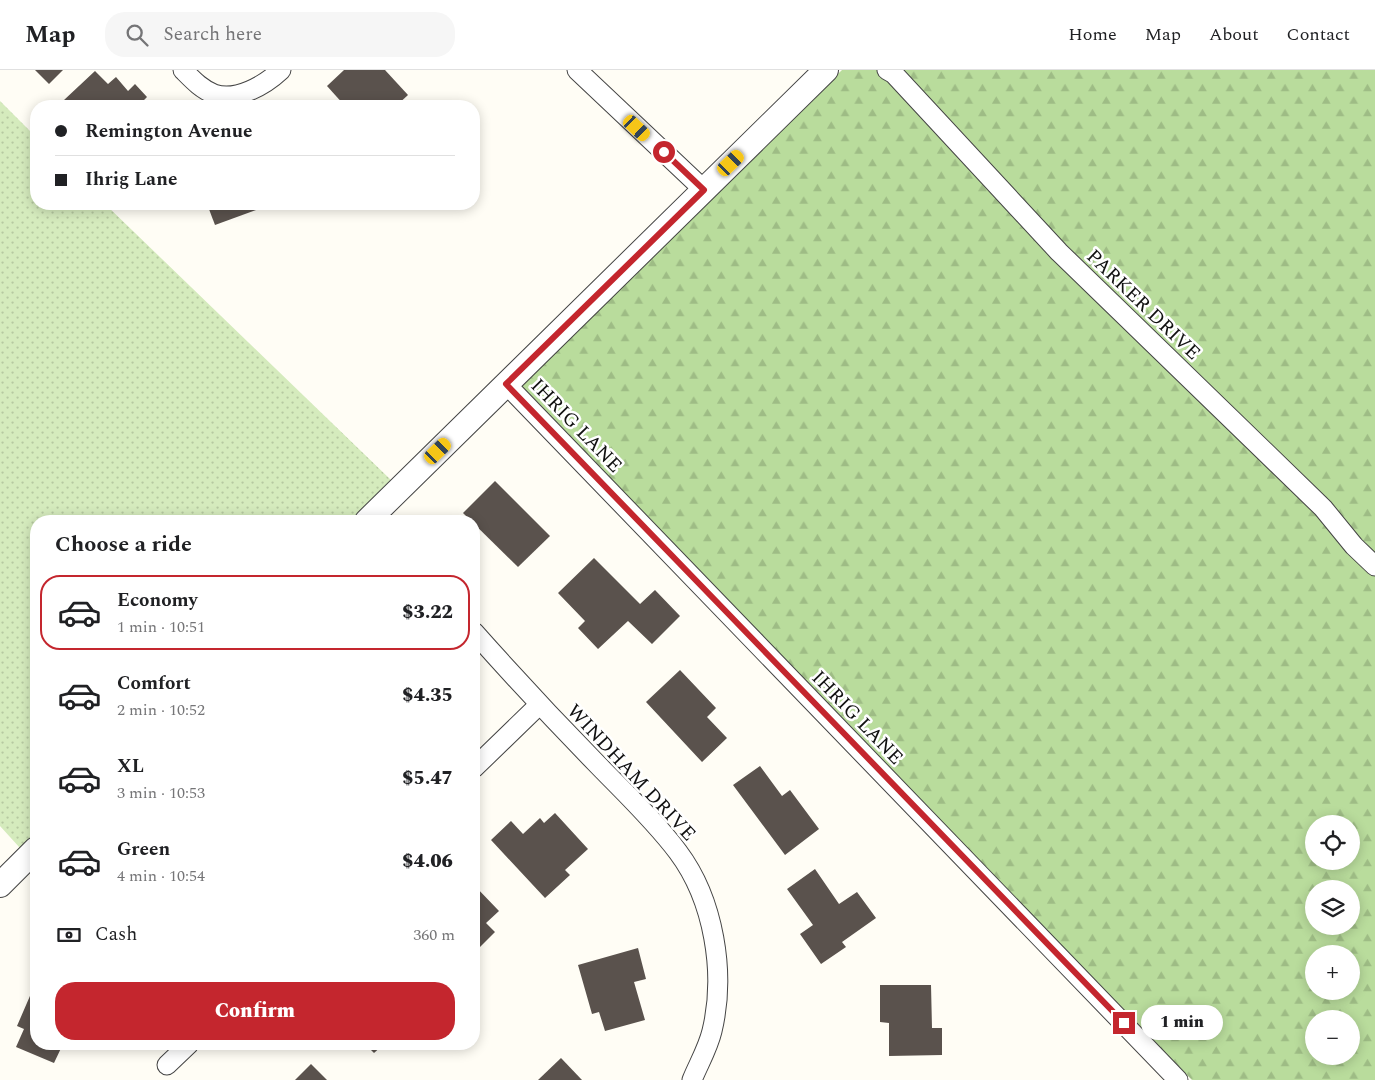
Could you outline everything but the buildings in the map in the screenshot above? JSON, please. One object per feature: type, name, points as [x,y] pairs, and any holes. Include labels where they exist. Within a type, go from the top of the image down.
[{"type":"street","points":[[183,70],[197,85],[213,94],[220,95],[239,94],[258,87],[281,70]]},
{"type":"street","points":[[577,70],[704,190]]},
{"type":"street","points":[[375,515],[826,70]]},
{"type":"street","name":"PARKER DRIVE","points":[[886,70],[894,74],[1059,252],[1323,508],[1354,546],[1375,566]]},
{"type":"street","name":"IHRIG LANE","points":[[506,384],[1178,1080]]},
{"type":"street","name":"WINDHAM DRIVE","points":[[480,639],[539,704],[655,824],[679,854],[694,879],[708,915],[716,953],[717,993],[712,1030],[705,1052],[692,1080]]},
{"type":"street","points":[[480,762],[539,704]]},
{"type":"street","points":[[0,886],[30,855]]},
{"type":"street","points":[[168,1065],[183,1050]]},
{"type":"green space","points":[[842,70],[1375,70],[1375,1080],[1192,1080],[512,395]]},
{"type":"green space","points":[[0,101],[30,131],[30,210],[111,210],[391,480],[356,515],[30,515],[30,838],[20,848],[0,826]]},
{"type":"route","points":[[664,152],[704,190],[506,384],[1124,1023]]}]
